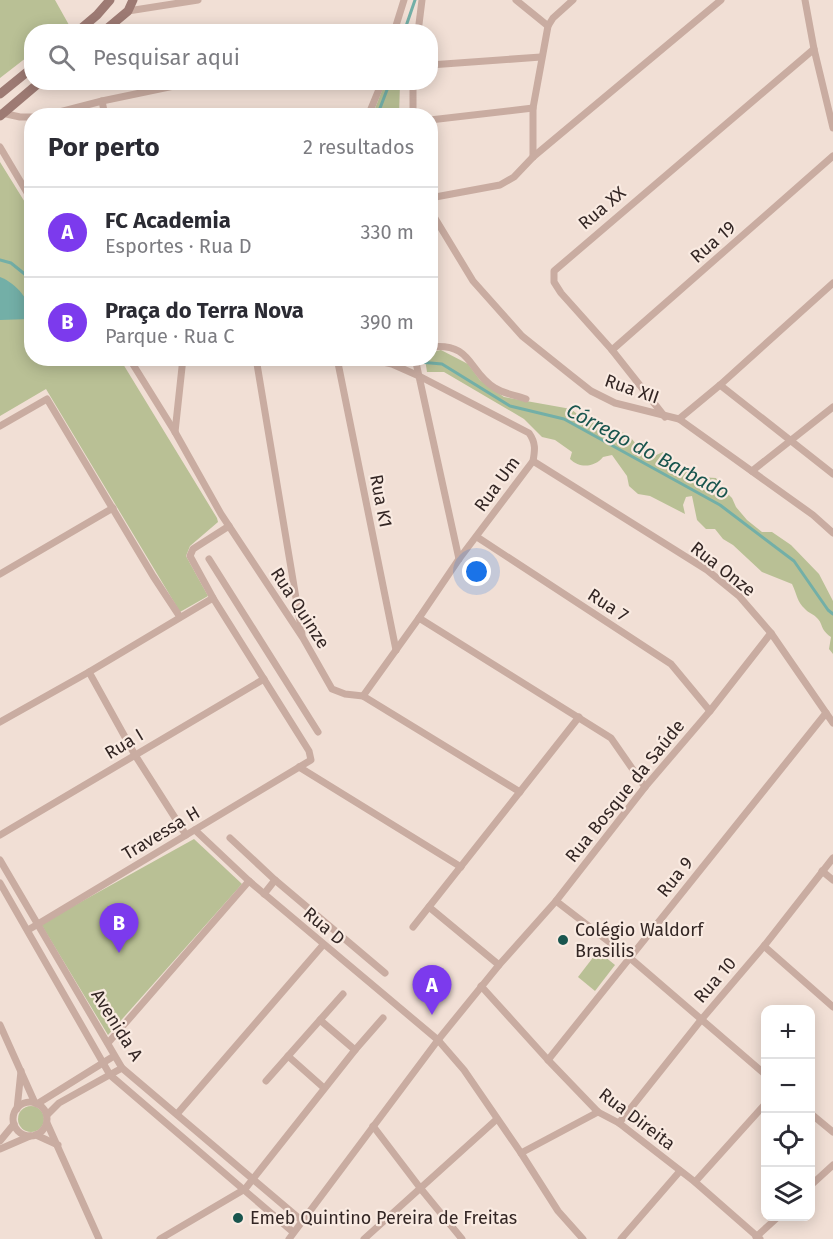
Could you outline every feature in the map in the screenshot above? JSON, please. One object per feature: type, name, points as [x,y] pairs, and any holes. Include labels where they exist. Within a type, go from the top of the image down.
[{"type":"main road","points":[[86,24],[110,0]]},
{"type":"main road","points":[[113,24],[128,11],[133,0]]},
{"type":"main road","points":[[0,94],[24,74]]},
{"type":"main road","points":[[1,114],[30,90]]},
{"type":"street","points":[[128,11],[198,0]]},
{"type":"street","points":[[396,24],[404,0]]},
{"type":"street","points":[[419,24],[422,0]]},
{"type":"street","points":[[516,0],[548,26]]},
{"type":"street","points":[[533,158],[533,108],[548,26],[553,18],[573,0]]},
{"type":"street","points":[[438,197],[500,185],[514,177],[533,158],[721,0]]},
{"type":"street","points":[[805,0],[833,128]]},
{"type":"street","name":"Rua XX","points":[[665,417],[612,350],[561,293],[554,282],[554,271],[814,49]]},
{"type":"street","points":[[438,64],[541,57]]},
{"type":"street","points":[[75,108],[155,90]]},
{"type":"street","points":[[371,108],[379,90]]},
{"type":"street","points":[[413,90],[413,108]]},
{"type":"street","points":[[102,101],[103,108]]},
{"type":"street","points":[[438,119],[533,108]]},
{"type":"street","points":[[1,114],[24,116]]},
{"type":"street","points":[[0,147],[3,157],[24,188]]},
{"type":"street","name":"Rua 19","points":[[612,350],[833,156]]},
{"type":"street","name":"Rua XII","points":[[438,223],[472,280],[522,336],[591,391],[615,403],[679,419],[813,515],[833,533]]},
{"type":"street","points":[[679,419],[833,283]]},
{"type":"street","points":[[438,346],[461,352],[494,388],[526,399]]},
{"type":"street","name":"Rua Quinze","points":[[134,366],[229,526],[303,638],[332,689],[345,694],[363,696],[520,792]]},
{"type":"street","points":[[175,432],[182,366]]},
{"type":"street","points":[[257,366],[303,638]]},
{"type":"street","name":"Rua K1","points":[[339,366],[396,650]]},
{"type":"street","name":"Rua Um","points":[[363,696],[459,559],[532,461],[535,449],[529,434],[396,366]]},
{"type":"street","points":[[417,366],[459,559]]},
{"type":"street","points":[[720,385],[833,474]]},
{"type":"street","points":[[0,426],[47,399],[180,617]]},
{"type":"street","points":[[752,471],[833,407]]},
{"type":"street","name":"Rua Onze","points":[[532,461],[707,570],[739,596],[771,633],[833,723]]},
{"type":"street","points":[[0,574],[113,508]]},
{"type":"street","points":[[229,526],[190,552],[190,556],[213,598],[309,751],[311,759],[299,767],[461,867]]},
{"type":"street","name":"Rua 7","points":[[477,537],[671,664],[710,711]]},
{"type":"street","points":[[209,559],[318,732]]},
{"type":"street","points":[[0,722],[213,598]]},
{"type":"street","points":[[227,620],[242,611]]},
{"type":"street","points":[[419,618],[611,738],[645,788]]},
{"type":"street","name":"Rua Bosque da Saúde","points":[[291,1236],[438,1040],[499,965],[556,902],[771,633]]},
{"type":"street","points":[[89,672],[135,755],[186,836]]},
{"type":"street","name":"Rua I","points":[[0,835],[264,679]]},
{"type":"street","name":"Rua 9","points":[[548,1060],[826,714]]},
{"type":"street","points":[[412,927],[579,717]]},
{"type":"street","name":"Travessa H","points":[[28,930],[299,767]]},
{"type":"street","name":"Rua D","points":[[195,830],[249,881],[323,945],[438,1040],[464,1070],[558,1211],[583,1239]]},
{"type":"street","points":[[230,838],[275,880],[384,973]]},
{"type":"street","name":"Rua 10","points":[[619,1123],[833,858]]},
{"type":"street","name":"Avenida A","points":[[0,860],[122,1068],[251,1180],[301,1220]]},
{"type":"street","points":[[822,871],[833,880]]},
{"type":"street","points":[[264,894],[275,880]]},
{"type":"street","points":[[108,1043],[249,881]]},
{"type":"street","name":"Avenida A","points":[[0,883],[110,1075],[245,1189],[291,1236]]},
{"type":"street","points":[[556,902],[630,958],[761,1072]]},
{"type":"street","points":[[429,907],[499,965]]},
{"type":"street","points":[[177,1114],[323,945]]},
{"type":"street","points":[[764,946],[833,1007]]},
{"type":"street","name":"Rua Direita","points":[[482,986],[598,1112],[619,1123],[695,1182],[758,1238]]},
{"type":"street","points":[[266,1082],[343,994]]},
{"type":"street","points":[[160,1239],[245,1189],[324,1088],[383,1018]]},
{"type":"street","points":[[320,1020],[355,1050]]},
{"type":"street","points":[[0,1025],[36,1103],[44,1110],[99,1239]]},
{"type":"street","points":[[17,1109],[28,1102],[36,1103],[114,1056]]},
{"type":"street","points":[[288,1056],[324,1088]]},
{"type":"street","points":[[0,1141],[14,1124],[21,1068]]},
{"type":"street","points":[[0,1149],[41,1132],[59,1103],[122,1068]]},
{"type":"street","points":[[695,1182],[761,1108]]},
{"type":"street","points":[[521,1153],[598,1112]]},
{"type":"street","points":[[815,1117],[833,1132]]},
{"type":"street","points":[[369,1237],[497,1119]]},
{"type":"street","points":[[14,1124],[23,1134],[58,1145]]},
{"type":"street","points":[[373,1126],[420,1189],[462,1239]]},
{"type":"street","points":[[815,1181],[833,1165]]},
{"type":"street","points":[[621,1239],[680,1171]]},
{"type":"street","points":[[758,1238],[774,1221]]},
{"type":"green space","points":[[0,0],[55,0],[68,24],[24,24],[24,59],[0,78]]},
{"type":"green space","points":[[382,90],[400,90],[399,108],[375,108]]},
{"type":"green space","points":[[0,162],[24,201],[24,366],[124,366],[217,518],[218,522],[190,546],[186,556],[208,596],[180,612],[46,389],[0,416]]},
{"type":"green space","points":[[438,351],[468,364],[480,380],[504,397],[571,409],[582,418],[624,433],[646,456],[652,457],[663,452],[670,455],[678,465],[688,468],[699,477],[716,478],[747,520],[762,532],[772,532],[791,545],[819,574],[833,601],[833,654],[829,649],[831,637],[819,620],[800,604],[792,584],[762,572],[733,545],[723,539],[715,529],[706,529],[697,520],[692,496],[686,497],[683,505],[685,514],[650,496],[638,494],[629,486],[627,476],[612,455],[587,466],[574,462],[570,459],[572,452],[555,440],[542,437],[524,419],[444,372],[427,372],[426,366],[438,366]]},
{"type":"green space","points":[[194,839],[242,884],[108,1035],[41,924]]},
{"type":"green space","points":[[598,951],[615,965],[595,991],[578,977]]},
{"type":"green space","points":[[31,1106],[40,1110],[44,1119],[40,1128],[31,1132],[22,1128],[18,1119],[22,1110]]},
{"type":"water","points":[[0,277],[17,288],[24,297],[24,319],[0,320]]},
{"type":"waterway","points":[[407,24],[415,0]]},
{"type":"waterway","points":[[380,108],[387,90]]},
{"type":"waterway","name":"Córrego do Barbado","points":[[0,260],[11,263],[24,274]]},
{"type":"waterway","name":"Córrego do Barbado","points":[[438,364],[510,406],[564,419],[720,505],[794,561],[833,614]]},
{"type":"place","name":"Colégio Waldorf Brasilis","points":[[563,940]]},
{"type":"place","name":"Praça do Terra Nova","points":[[119,953]]},
{"type":"place","name":"FC Academia","points":[[432,1015]]},
{"type":"place","name":"Emeb Quintino Pereira de Freitas","points":[[238,1218]]}]
